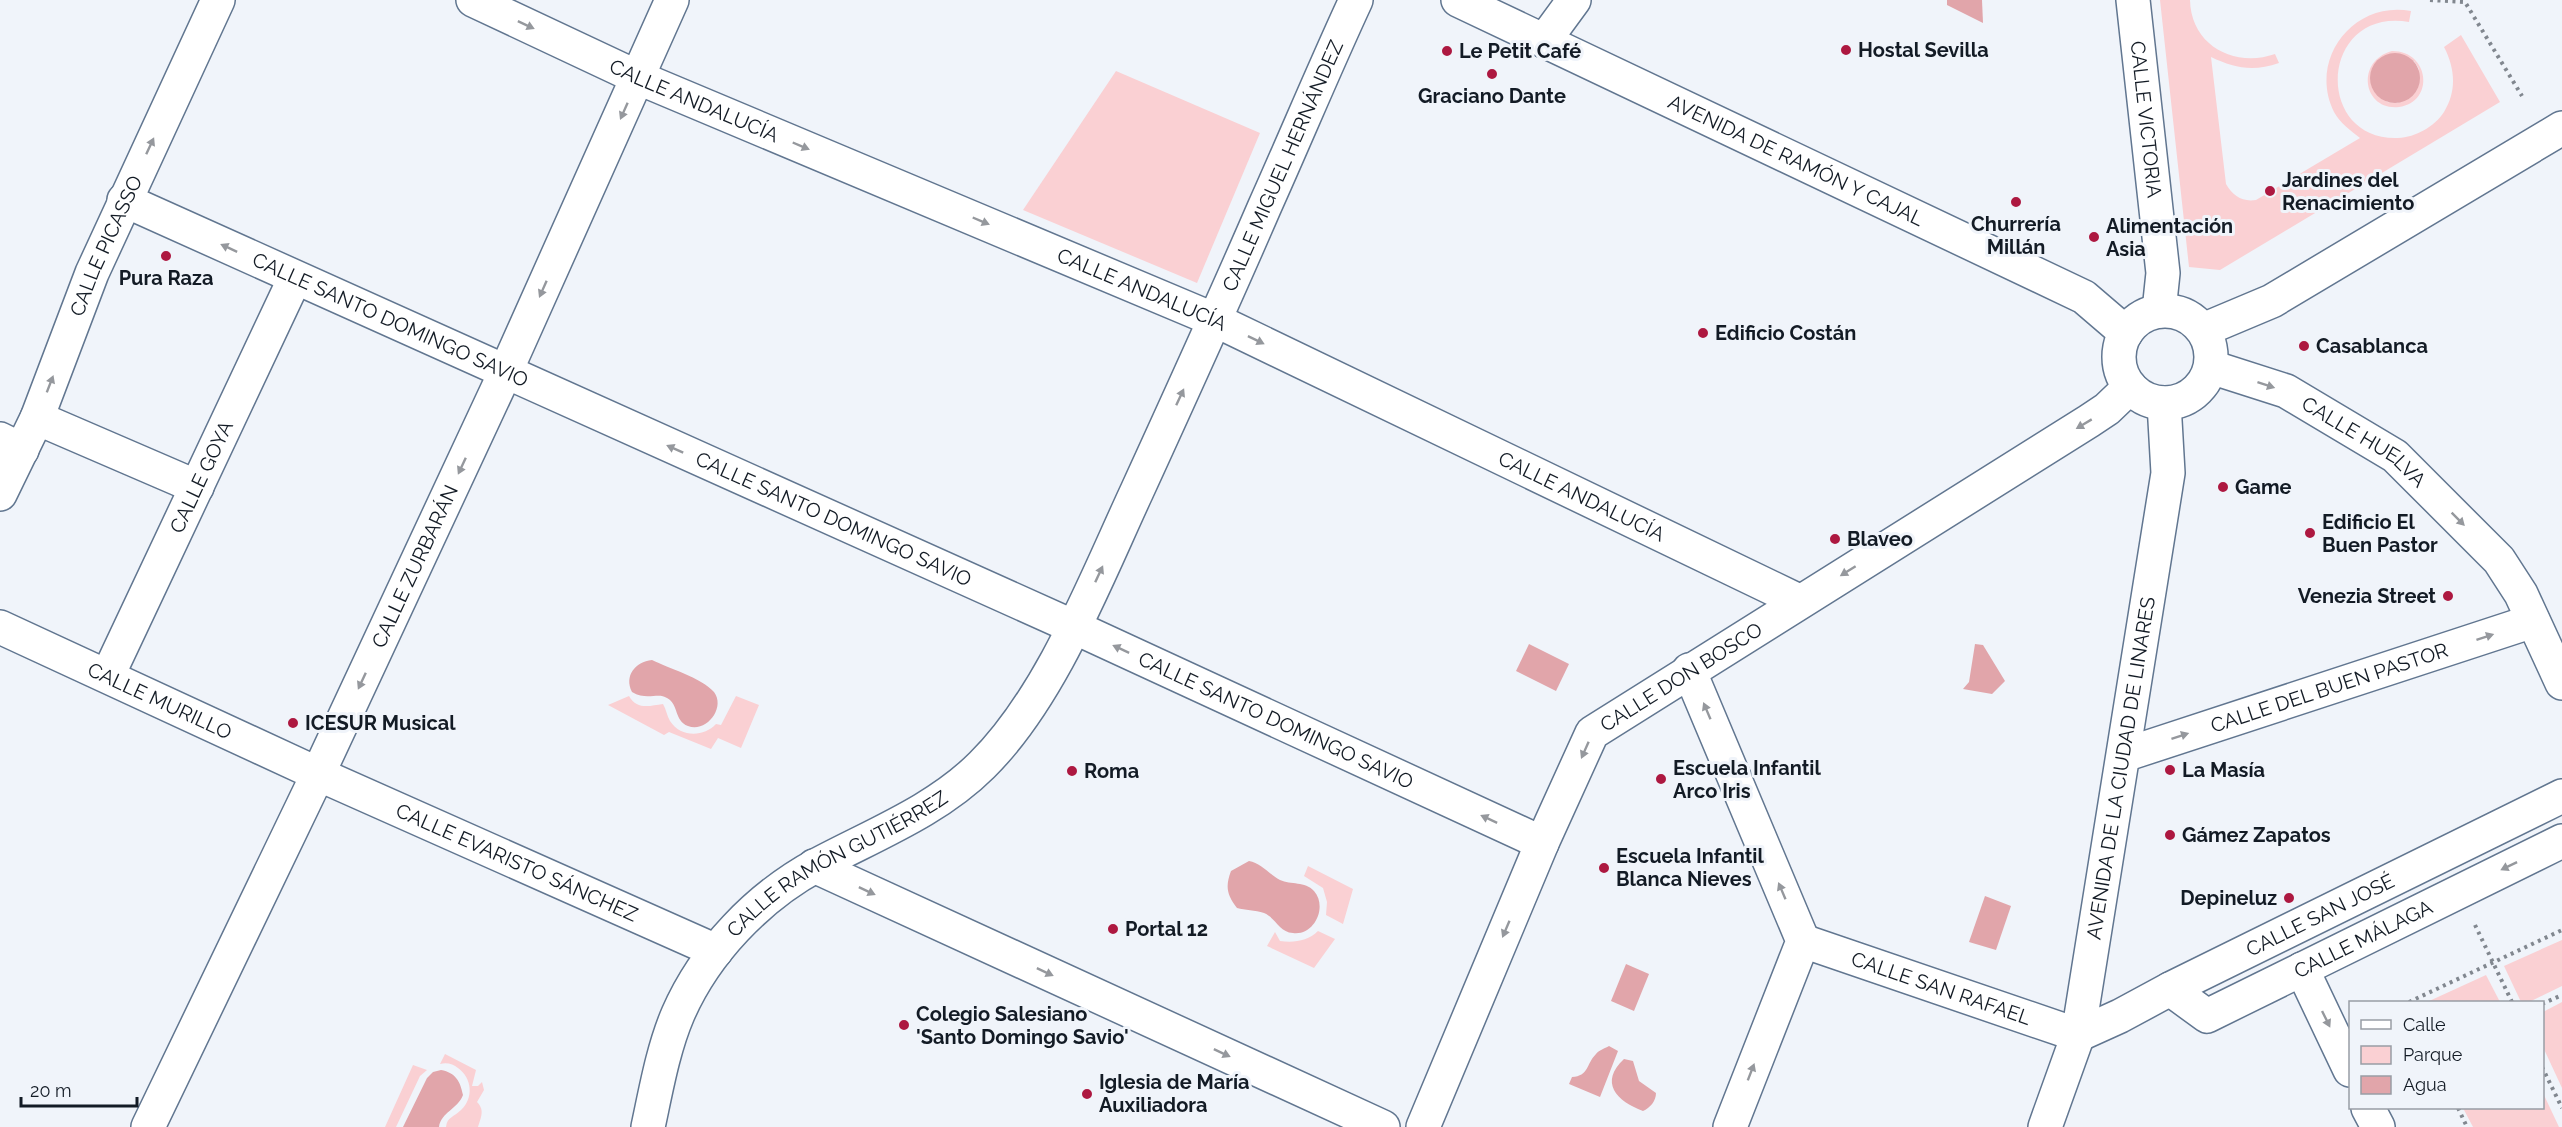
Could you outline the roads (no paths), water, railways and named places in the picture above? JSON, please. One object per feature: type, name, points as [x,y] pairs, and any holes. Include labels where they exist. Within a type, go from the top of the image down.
[{"type":"street","name":"CALLE PICASSO","points":[[0,495],[11,444],[37,418],[92,273],[218,0]]},
{"type":"street","name":"CALLE ANDALUCÍA","points":[[473,0],[639,78],[1215,320],[1799,602]]},
{"type":"street","name":"CALLE ZURBARÁN","points":[[148,1127],[318,774],[505,373],[672,0]]},
{"type":"street","name":"CALLE MIGUEL HERNÁNDEZ","points":[[1074,627],[1215,320],[1356,0]]},
{"type":"street","name":"AVENIDA DE RAMÓN Y CAJAL","points":[[1458,0],[2084,297],[2126,333]]},
{"type":"street","points":[[1544,41],[1574,0]]},
{"type":"street","name":"CALLE VICTORIA","points":[[2133,0],[2163,273],[2159,311]]},
{"type":"street","points":[[2203,330],[2272,301],[2562,128]]},
{"type":"street","name":"CALLE SANTO DOMINGO SAVIO","points":[[124,200],[1074,627],[1542,843]]},
{"type":"street","name":"CALLE GOYA","points":[[108,675],[295,278]]},
{"type":"street","points":[[2159,311],[2174,312],[2187,316],[2203,330],[2210,343],[2211,367],[2206,379],[2194,394],[2183,400],[2164,403],[2148,400],[2130,387],[2122,375],[2119,361],[2120,346],[2126,333],[2140,318],[2159,311]]},
{"type":"street","name":"CALLE HUELVA","points":[[2211,367],[2286,391],[2395,456],[2499,560],[2521,594],[2562,682]]},
{"type":"street","name":"CALLE DON BOSCO","points":[[1423,1127],[1542,843],[1592,733],[2089,421],[2107,409],[2130,387]]},
{"type":"street","name":"AVENIDA DE LA CIUDAD DE LINARES","points":[[2045,1127],[2078,1035],[2168,473],[2164,403]]},
{"type":"street","points":[[37,418],[197,487]]},
{"type":"street","name":"CALLE DEL BUEN PASTOR","points":[[2124,754],[2533,621]]},
{"type":"street","name":"CALLE MURILLO","points":[[0,627],[318,774]]},
{"type":"street","name":"CALLE RAMÓN GUTIÉRREZ","points":[[648,1127],[654,1096],[679,1013],[716,951],[755,911],[814,866],[913,815],[954,789],[980,767],[1005,740],[1074,627]]},
{"type":"street","points":[[1689,670],[1803,941],[1730,1127]]},
{"type":"street","name":"CALLE EVARISTO SÁNCHEZ","points":[[318,774],[716,951]]},
{"type":"street","name":"CALLE SAN JOSÉ","points":[[2078,1035],[2562,796]]},
{"type":"street","name":"CALLE MÁLAGA","points":[[2170,989],[2207,1016],[2562,841]]},
{"type":"street","points":[[814,866],[1383,1127]]},
{"type":"street","name":"CALLE SAN RAFAEL","points":[[1803,941],[2078,1035]]},
{"type":"street","points":[[2302,969],[2349,1068]]},
{"type":"street","points":[[2369,1109],[2378,1127]]},
{"type":"water","points":[[1947,0],[1982,0],[1983,23],[1947,5]]},
{"type":"water","points":[[2395,53],[2413,60],[2420,78],[2413,96],[2395,103],[2377,96],[2370,78],[2377,60]]},
{"type":"water","points":[[1529,644],[1569,664],[1556,691],[1516,671]]},
{"type":"water","points":[[1975,644],[1983,645],[2005,681],[1992,694],[1963,689],[1969,682]]},
{"type":"water","points":[[652,660],[693,678],[714,692],[718,705],[716,712],[707,723],[695,727],[688,726],[680,720],[671,701],[664,696],[643,696],[632,692],[630,675],[636,667]]},
{"type":"water","points":[[1249,861],[1261,866],[1280,880],[1302,884],[1314,891],[1320,905],[1313,925],[1301,933],[1288,932],[1264,913],[1237,908],[1228,891],[1229,877],[1231,871]]},
{"type":"water","points":[[1985,896],[2011,906],[1996,950],[1969,942]]},
{"type":"water","points":[[1626,964],[1649,974],[1634,1011],[1611,1001]]},
{"type":"water","points":[[1609,1046],[1618,1051],[1600,1097],[1569,1084],[1572,1077],[1584,1072],[1597,1053]]},
{"type":"water","points":[[1624,1059],[1633,1061],[1639,1081],[1656,1093],[1652,1104],[1643,1111],[1625,1102],[1614,1090],[1613,1075]]},
{"type":"water","points":[[441,1070],[456,1078],[463,1095],[461,1100],[443,1118],[439,1127],[403,1127],[427,1078],[433,1072]]},
{"type":"place","name":"Hostal Sevilla","points":[[1846,50]]},
{"type":"place","name":"Le Petit Café","points":[[1447,51]]},
{"type":"place","name":"Graciano Dante","points":[[1492,74]]},
{"type":"place","name":"Jardines del Renacimiento","points":[[2270,191]]},
{"type":"place","name":"Churrería Millán","points":[[2016,202]]},
{"type":"place","name":"Alimentación Asia","points":[[2094,237]]},
{"type":"place","name":"Pura Raza","points":[[166,256]]},
{"type":"place","name":"Edificio Costán","points":[[1703,333]]},
{"type":"place","name":"Casablanca","points":[[2304,346]]},
{"type":"place","name":"Game","points":[[2223,487]]},
{"type":"place","name":"Edificio El Buen Pastor","points":[[2310,533]]},
{"type":"place","name":"Blaveo","points":[[1835,539]]},
{"type":"place","name":"Venezia Street","points":[[2448,596]]},
{"type":"place","name":"ICESUR Musical","points":[[293,723]]},
{"type":"place","name":"La Masía","points":[[2170,770]]},
{"type":"place","name":"Roma","points":[[1072,771]]},
{"type":"place","name":"Escuela Infantil Arco Iris","points":[[1661,779]]},
{"type":"place","name":"Gámez Zapatos","points":[[2170,835]]},
{"type":"place","name":"Escuela Infantil Blanca Nieves","points":[[1604,868]]},
{"type":"place","name":"Depineluz","points":[[2289,898]]},
{"type":"place","name":"Portal 12","points":[[1113,929]]},
{"type":"place","name":"Colegio Salesiano 'Santo Domingo Savio'","points":[[904,1025]]},
{"type":"place","name":"Iglesia de María Auxiliadora","points":[[1087,1094]]}]
